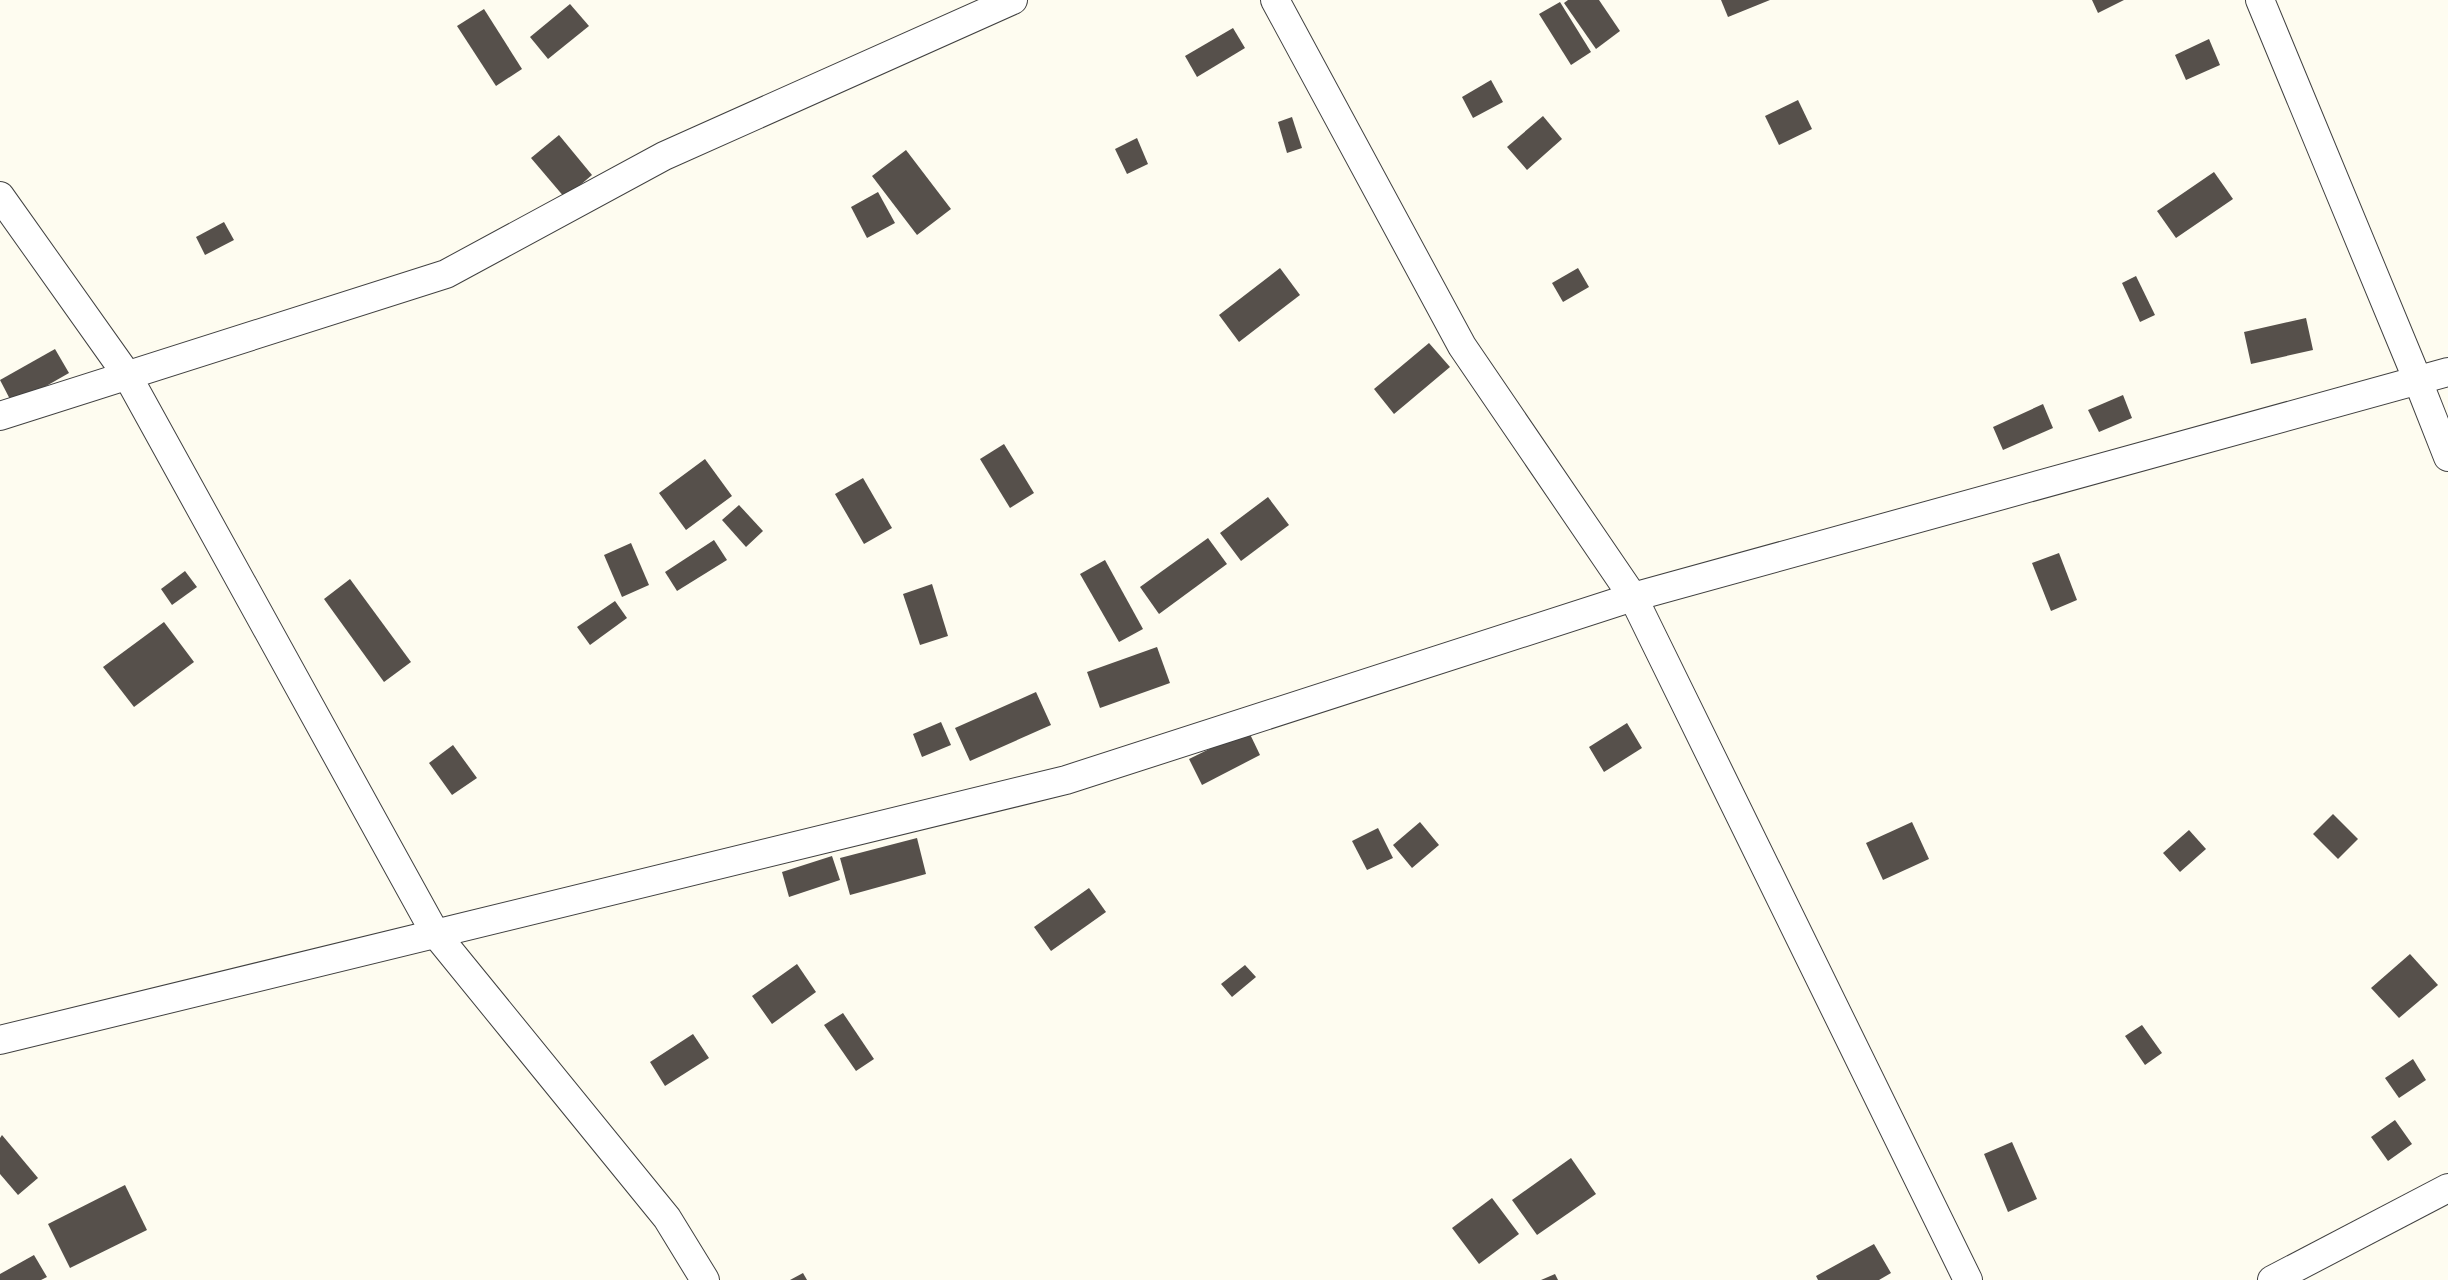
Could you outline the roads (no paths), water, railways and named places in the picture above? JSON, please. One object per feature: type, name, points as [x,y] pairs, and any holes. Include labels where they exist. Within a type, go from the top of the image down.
[{"type":"street","points":[[0,416],[446,274],[664,156],[1013,0]]},
{"type":"street","points":[[1275,0],[1462,346],[1633,597],[1968,1280]]},
{"type":"street","points":[[2260,0],[2448,457]]},
{"type":"street","points":[[0,196],[127,375],[434,933],[666,1218],[706,1280]]},
{"type":"street","points":[[0,1040],[1066,780],[1633,597],[2448,372]]},
{"type":"street","points":[[2272,1280],[2448,1188]]}]
